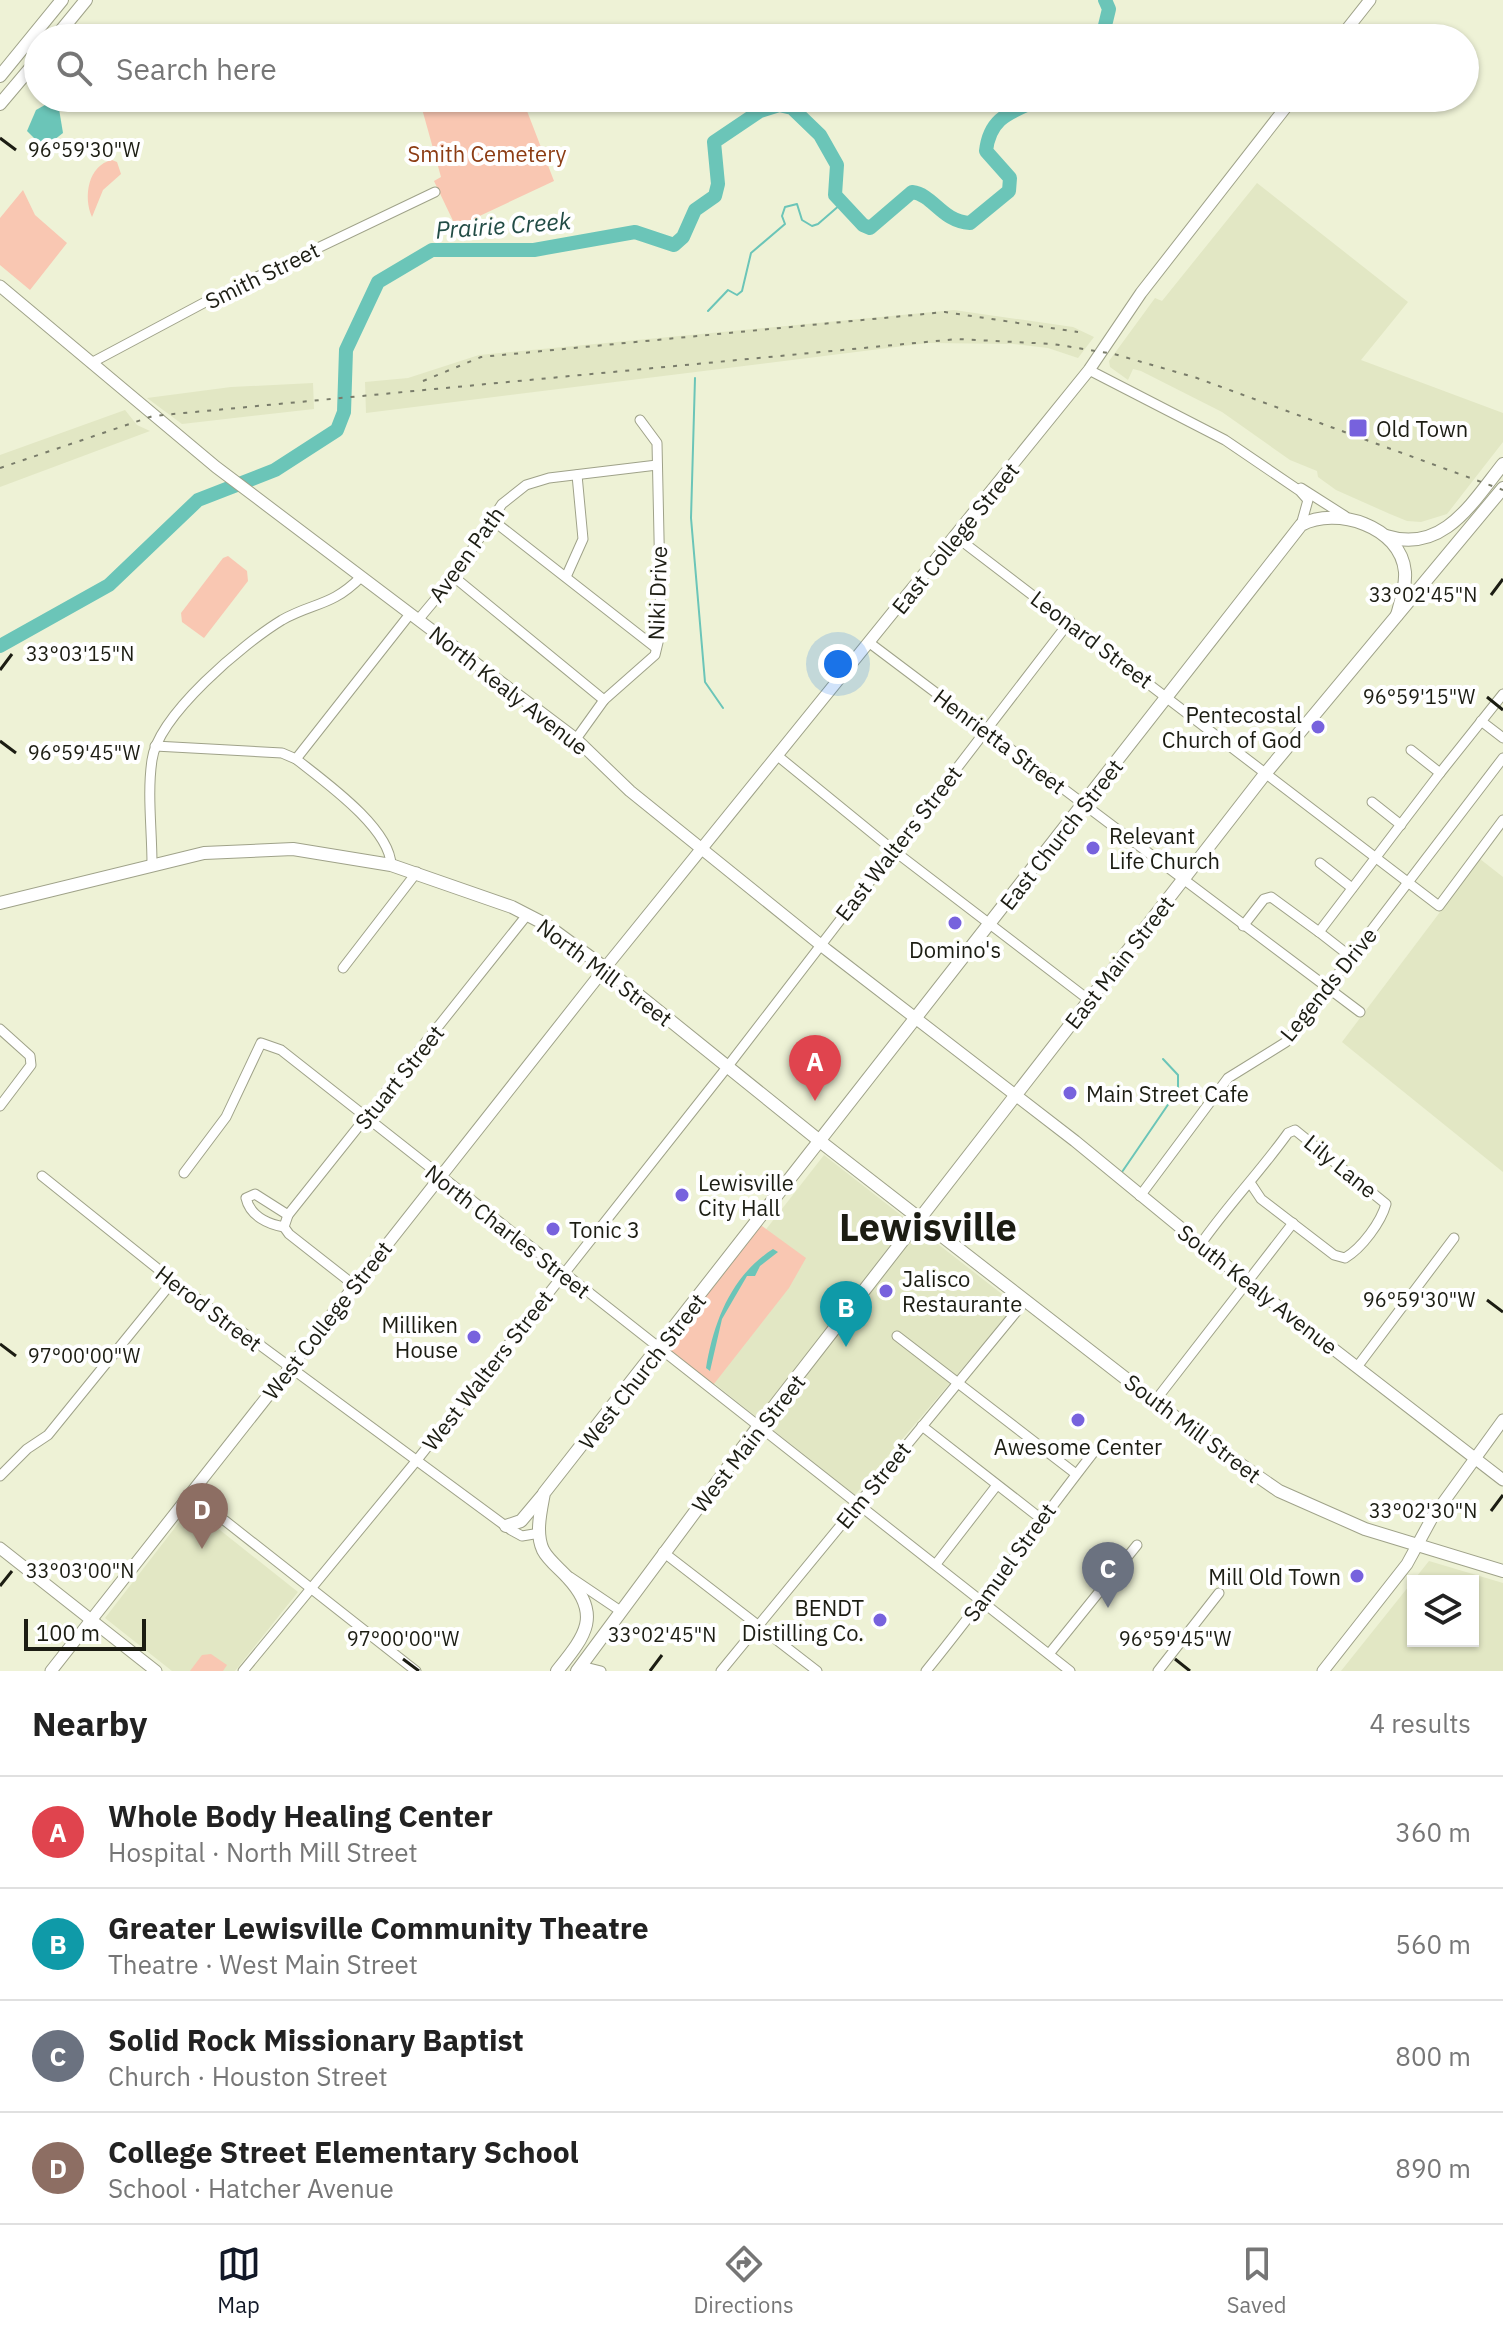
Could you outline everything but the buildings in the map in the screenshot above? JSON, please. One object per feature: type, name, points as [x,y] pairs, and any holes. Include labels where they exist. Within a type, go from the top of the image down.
[{"type":"main road","points":[[42,24],[62,0]]},
{"type":"main road","points":[[66,24],[86,0]]},
{"type":"main road","points":[[0,76],[24,47]]},
{"type":"main road","points":[[0,104],[24,76]]},
{"type":"main road","points":[[1301,525],[1312,519],[1345,516],[1383,535],[1404,541],[1424,540],[1457,522],[1503,464]]},
{"type":"main road","name":"East Main Street","points":[[921,1217],[1265,774],[1503,488]]},
{"type":"main road","name":"East Church Street","points":[[821,1142],[1301,525]]},
{"type":"main road","points":[[1383,535],[1397,550],[1405,569],[1397,615]]},
{"type":"main road","name":"North Mill Street","points":[[0,903],[204,853],[293,849],[417,872],[527,915],[605,968],[821,1142],[921,1217]]},
{"type":"main road","name":"West Church Street","points":[[506,1526],[521,1521],[544,1493],[821,1142]]},
{"type":"main road","name":"South Mill Street","points":[[921,1217],[1219,1450],[1288,1496],[1326,1514],[1503,1571]]},
{"type":"main road","name":"West Main Street","points":[[579,1668],[619,1610],[921,1217]]},
{"type":"main road","points":[[544,1493],[540,1533],[543,1550],[579,1590],[588,1611],[584,1634],[557,1671]]},
{"type":"street","points":[[1351,24],[1370,0]]},
{"type":"street","name":"East College Street","points":[[605,968],[871,644],[1089,370],[1141,293],[1282,112]]},
{"type":"street","name":"Smith Street","points":[[91,363],[211,299],[435,192]]},
{"type":"street","name":"North Kealy Avenue","points":[[0,286],[216,467],[576,739],[630,791],[1016,1095]]},
{"type":"street","points":[[1089,370],[1225,440],[1291,484],[1334,506],[1345,516]]},
{"type":"street","name":"Niki Drive","points":[[576,739],[604,700],[640,671],[656,648],[661,630],[657,443],[640,420]]},
{"type":"street","name":"Aveen Path","points":[[296,759],[414,617],[454,577],[502,504],[526,485],[657,465]]},
{"type":"street","points":[[566,577],[583,539],[577,475]]},
{"type":"street","points":[[1291,484],[1308,500],[1301,525]]},
{"type":"street","points":[[491,519],[656,648]]},
{"type":"street","name":"Leonard Street","points":[[955,536],[1439,906],[1503,820]]},
{"type":"street","points":[[152,864],[151,762],[165,726],[200,686],[263,635],[291,616],[336,600],[361,577]]},
{"type":"street","points":[[454,577],[604,700]]},
{"type":"street","name":"East Walters Street","points":[[728,1066],[1070,621]]},
{"type":"street","name":"Henrietta Street","points":[[871,644],[1360,1012]]},
{"type":"street","points":[[1319,932],[1503,694]]},
{"type":"street","points":[[1481,721],[1503,738]]},
{"type":"street","points":[[155,746],[282,753],[296,759],[378,832],[391,855],[391,865]]},
{"type":"street","points":[[1411,750],[1440,773]]},
{"type":"street","points":[[779,757],[893,850],[1089,1000]]},
{"type":"street","name":"Legends Drive","points":[[1140,1196],[1228,1078],[1286,1042],[1503,758]]},
{"type":"street","points":[[1372,802],[1401,825]]},
{"type":"street","points":[[1320,863],[1352,888]]},
{"type":"street","points":[[343,968],[417,872]]},
{"type":"street","points":[[1243,926],[1264,899],[1271,897],[1351,957]]},
{"type":"street","name":"Stuart Street","points":[[284,1227],[288,1215],[527,915]]},
{"type":"street","name":"West College Street","points":[[51,1671],[605,968]]},
{"type":"street","points":[[0,1029],[30,1056],[31,1065],[0,1106]]},
{"type":"street","name":"North Charles Street","points":[[184,1173],[226,1117],[261,1043],[281,1050],[439,1178],[564,1272],[659,1350],[1070,1671]]},
{"type":"street","name":"West Walters Street","points":[[243,1671],[417,1460],[728,1066]]},
{"type":"street","name":"South Kealy Avenue","points":[[1016,1095],[1248,1283],[1503,1480]]},
{"type":"street","name":"Lily Lane","points":[[1295,1130],[1386,1204],[1383,1215],[1353,1253],[1345,1258],[1334,1255],[1261,1199],[1251,1184],[1288,1133],[1295,1130]]},
{"type":"street","name":"Herod Street","points":[[42,1176],[173,1281],[506,1526],[522,1536],[540,1533]]},
{"type":"street","points":[[1200,1245],[1231,1201],[1251,1184]]},
{"type":"street","points":[[288,1215],[255,1194],[246,1198],[246,1204],[262,1220],[284,1227],[354,1285]]},
{"type":"street","points":[[1155,1401],[1293,1223]]},
{"type":"street","points":[[1357,1367],[1454,1238]]},
{"type":"street","points":[[0,1476],[27,1449],[48,1435],[173,1281]]},
{"type":"street","name":"Elm Street","points":[[721,1671],[1026,1300]]},
{"type":"street","points":[[897,1336],[1076,1474]]},
{"type":"street","points":[[1323,1671],[1418,1546],[1432,1518],[1503,1420]]},
{"type":"street","points":[[922,1426],[1040,1518]]},
{"type":"street","name":"Samuel Street","points":[[926,1671],[983,1601],[1040,1518],[1093,1453]]},
{"type":"street","points":[[936,1564],[997,1485]]},
{"type":"street","points":[[191,1494],[416,1671]]},
{"type":"street","points":[[1049,1654],[1137,1545]]},
{"type":"street","points":[[0,1548],[156,1671]]},
{"type":"street","points":[[663,1552],[817,1671]]},
{"type":"street","points":[[561,1571],[619,1610]]},
{"type":"street","points":[[1158,1671],[1219,1593]]},
{"type":"street","points":[[579,1668],[601,1671]]},
{"type":"shaded area","points":[[1257,183],[1408,302],[1361,360],[1503,413],[1503,442],[1447,514],[1421,522],[1407,521],[1390,514],[1336,490],[1318,477],[1317,471],[1290,460],[1222,412],[1141,371],[1133,369],[1128,380],[1110,367],[1109,361],[1155,298],[1162,301]]},
{"type":"shaded area","points":[[954,310],[1073,327],[1094,337],[1078,358],[1048,348],[1013,344],[928,343],[366,413],[365,382],[408,378],[479,355]]},
{"type":"shaded area","points":[[313,383],[314,409],[182,424],[147,398],[231,387]]},
{"type":"shaded area","points":[[125,410],[137,425],[150,431],[0,487],[0,455]]},
{"type":"shaded area","points":[[1480,859],[1503,877],[1503,1172],[1342,1042]]},
{"type":"shaded area","points":[[824,1155],[1016,1305],[855,1495],[672,1350]]},
{"type":"shaded area","points":[[191,1507],[298,1592],[235,1671],[172,1671],[105,1618]]},
{"type":"shaded area","points":[[1429,1561],[1476,1575],[1418,1575]]},
{"type":"shaded area","points":[[1479,1576],[1503,1583],[1503,1671],[1341,1671],[1407,1588],[1407,1647],[1479,1647]]},
{"type":"green space","name":"Smith Cemetery","points":[[423,112],[527,112],[554,181],[456,227],[434,181],[441,177]]},
{"type":"green space","points":[[112,160],[117,162],[121,174],[103,190],[92,217],[88,200],[90,183],[97,168]]},
{"type":"green space","points":[[23,190],[35,215],[67,243],[30,290],[0,265],[0,218]]},
{"type":"green space","points":[[228,556],[247,571],[248,581],[204,638],[182,622],[181,613],[223,558]]},
{"type":"green space","points":[[758,1223],[806,1258],[789,1288],[710,1389],[659,1350]]},
{"type":"green space","points":[[211,1654],[227,1665],[223,1671],[190,1671],[202,1655]]},
{"type":"water","points":[[35,112],[60,112],[63,133],[54,140],[40,144],[27,131]]},
{"type":"water","points":[[773,1249],[778,1252],[760,1266],[755,1276],[747,1276],[722,1319],[710,1371],[706,1368],[709,1350],[727,1301],[746,1272]]},
{"type":"waterway","name":"Prairie Creek","points":[[1105,0],[1109,9],[1105,24]]},
{"type":"waterway","name":"Prairie Creek","points":[[0,646],[109,585],[198,500],[275,470],[337,430],[344,412],[346,350],[378,282],[432,250],[534,250],[635,232],[674,245],[683,237],[695,210],[715,196],[718,184],[714,142],[759,112]]},
{"type":"waterway","name":"Prairie Creek","points":[[796,112],[820,135],[837,165],[835,195],[863,225],[870,228],[912,192],[920,194],[952,218],[970,223],[1009,191],[1010,178],[986,151],[992,130],[1011,112]]},
{"type":"waterway","points":[[708,311],[728,290],[737,295],[742,291],[751,253],[785,224],[782,216],[785,207],[797,204],[802,220],[812,226],[841,204]]},
{"type":"waterway","points":[[695,378],[691,518],[705,682],[723,708]]},
{"type":"waterway","points":[[1122,1172],[1178,1090],[1178,1075],[1163,1059]]},
{"type":"railway","points":[[423,381],[481,357],[945,312],[1078,332]]},
{"type":"railway","points":[[0,468],[153,416],[957,339],[1053,344],[1114,354],[1197,378],[1503,490]]},
{"type":"place","name":"Old Town","points":[[1358,428]]},
{"type":"place","name":"Pentecostal Church of God","points":[[1318,727]]},
{"type":"place","name":"Relevant Life Church","points":[[1093,848]]},
{"type":"place","name":"Domino's","points":[[955,923]]},
{"type":"place","name":"Main Street Cafe","points":[[1070,1093]]},
{"type":"place","name":"Whole Body Healing Center","points":[[815,1101]]},
{"type":"place","name":"Lewisville City Hall","points":[[682,1195]]},
{"type":"place","name":"Tonic 3","points":[[553,1229]]},
{"type":"place","name":"Jalisco Restaurante","points":[[886,1291]]},
{"type":"place","name":"Milliken House","points":[[474,1337]]},
{"type":"place","name":"Greater Lewisville Community Theatre","points":[[846,1347]]},
{"type":"place","name":"Awesome Center","points":[[1078,1420]]},
{"type":"place","name":"College Street Elementary School","points":[[202,1549]]},
{"type":"place","name":"Mill Old Town","points":[[1357,1576]]},
{"type":"place","name":"Solid Rock Missionary Baptist","points":[[1108,1608]]},
{"type":"place","name":"BENDT Distilling Co.","points":[[880,1620]]},
{"type":"district","name":"Lewisville","points":[[928,1226]]}]
